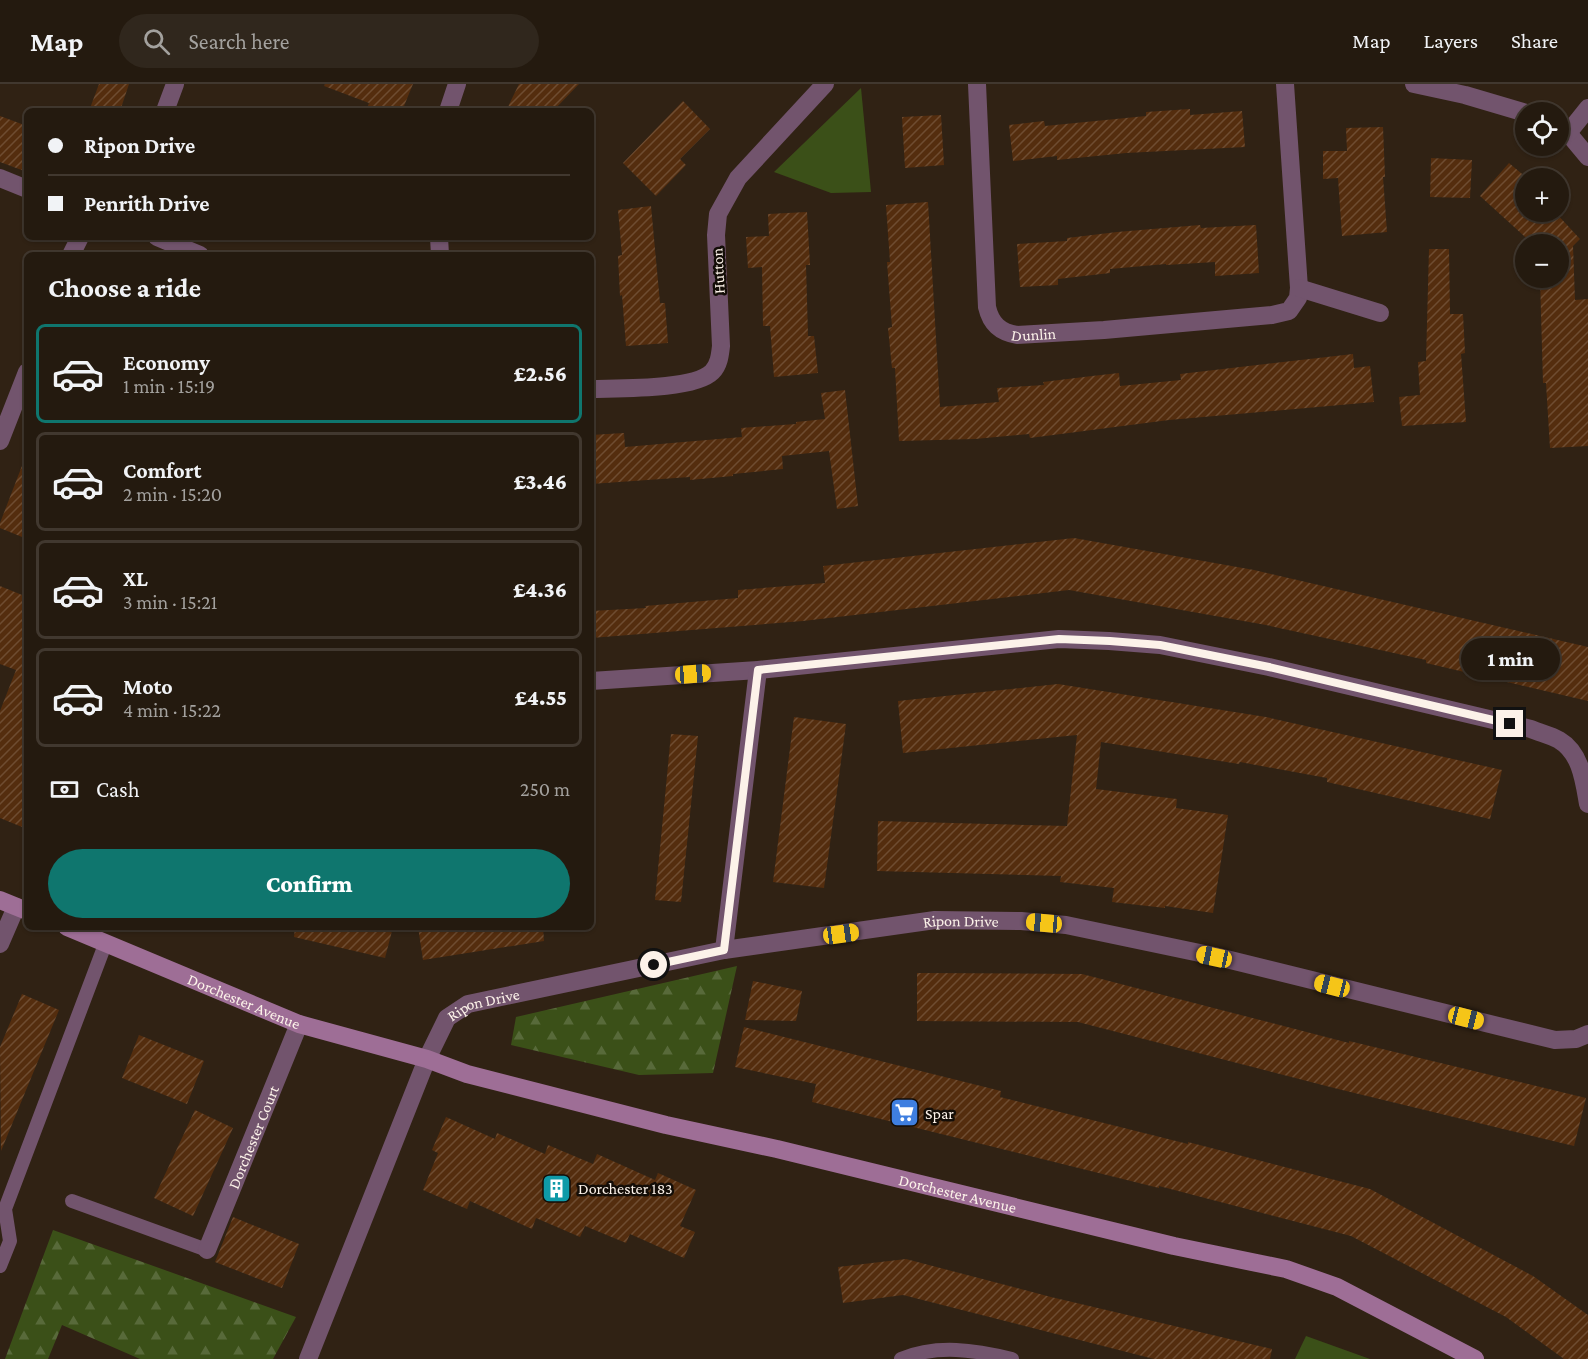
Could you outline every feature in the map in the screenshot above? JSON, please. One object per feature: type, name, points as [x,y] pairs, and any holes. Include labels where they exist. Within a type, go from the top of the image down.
[{"type":"street","points":[[166,108],[176,84]]},
{"type":"street","points":[[449,108],[457,84]]},
{"type":"street","name":"Hutton","points":[[594,389],[671,385],[697,381],[712,372],[718,362],[721,346],[716,235],[718,214],[738,178],[825,84]]},
{"type":"street","name":"Dunlin","points":[[977,84],[987,308],[990,318],[1006,333],[1017,335],[1104,330],[1272,315],[1289,311],[1295,305],[1299,288]]},
{"type":"street","points":[[1285,84],[1299,288],[1380,314]]},
{"type":"street","points":[[1414,84],[1465,95],[1515,110]]},
{"type":"street","points":[[1569,125],[1588,108]]},
{"type":"street","points":[[1569,137],[1588,158]]},
{"type":"street","points":[[0,178],[24,188]]},
{"type":"street","points":[[164,240],[193,252]]},
{"type":"street","points":[[0,441],[24,380]]},
{"type":"street","points":[[594,681],[758,670],[1059,639],[1160,645],[1269,667],[1532,729],[1560,740],[1574,755],[1581,771],[1588,804]]},
{"type":"street","points":[[724,950],[758,670]]},
{"type":"street","points":[[0,944],[14,906]]},
{"type":"street","name":"Ripon Drive","points":[[427,1059],[447,1018],[468,1004],[724,950],[935,920],[1020,921],[1066,925],[1214,957],[1555,1040],[1576,1039],[1588,1034]]},
{"type":"street","name":"Dorchester Avenue","points":[[75,930],[299,1024],[427,1059],[468,1074],[666,1125],[777,1149],[1174,1246],[1286,1269],[1337,1287],[1475,1359]]},
{"type":"street","name":"Dorchester Court","points":[[207,1250],[299,1024]]},
{"type":"street","points":[[308,1359],[427,1059]]},
{"type":"lane","points":[[0,1266],[10,1241],[5,1209],[106,942]]},
{"type":"lane","points":[[72,1201],[207,1250]]},
{"type":"lane","points":[[901,1359],[949,1349],[980,1351],[1012,1359]]},
{"type":"green space","points":[[861,88],[871,192],[831,193],[774,172]]},
{"type":"green space","points":[[737,966],[713,1073],[639,1075],[511,1045],[516,1017]]},
{"type":"green space","points":[[53,1230],[296,1317],[273,1359],[140,1359],[62,1325],[48,1359],[5,1359]]},
{"type":"green space","points":[[1306,1336],[1370,1359],[1295,1359]]},
{"type":"building","points":[[99,84],[129,84],[121,108],[90,108]]},
{"type":"building","points":[[325,84],[413,84],[403,108],[367,108],[369,103],[324,86]]},
{"type":"building","points":[[519,84],[579,84],[556,108],[507,108]]},
{"type":"building","points":[[683,101],[710,129],[680,159],[686,165],[656,196],[623,163]]},
{"type":"building","points":[[1190,109],[1190,115],[1242,111],[1245,147],[1126,153],[1057,160],[1057,156],[1013,161],[1009,125],[1044,121],[1045,126],[1146,116],[1146,112]]},
{"type":"building","points":[[941,115],[944,165],[905,168],[902,117]]},
{"type":"building","points":[[0,116],[24,125],[24,171],[0,162]]},
{"type":"building","points":[[1383,127],[1385,177],[1383,177],[1387,232],[1342,236],[1338,178],[1323,179],[1323,151],[1347,151],[1346,128]]},
{"type":"building","points":[[1431,158],[1472,160],[1470,198],[1430,197]]},
{"type":"building","points":[[1509,163],[1515,168],[1515,222],[1564,222],[1580,239],[1573,246],[1575,300],[1588,299],[1588,446],[1550,448],[1546,383],[1543,383],[1540,288],[1569,288],[1569,234],[1522,234],[1480,196]]},
{"type":"building","points":[[928,202],[940,407],[999,402],[997,388],[1044,385],[1043,382],[1119,373],[1120,386],[1181,380],[1180,374],[1353,354],[1354,368],[1370,366],[1374,402],[1169,420],[1030,438],[1029,434],[975,439],[899,441],[895,368],[892,368],[888,328],[892,327],[887,262],[890,262],[886,205]]},
{"type":"building","points":[[651,206],[660,303],[665,303],[668,343],[626,346],[622,295],[620,296],[618,256],[622,255],[618,210]]},
{"type":"building","points":[[807,212],[810,265],[806,265],[808,336],[814,336],[818,373],[774,377],[770,326],[763,326],[762,267],[748,268],[746,237],[769,236],[768,214]]},
{"type":"building","points":[[1200,225],[1201,228],[1256,225],[1259,273],[1215,276],[1215,262],[1166,264],[1110,269],[1110,273],[1058,279],[1058,285],[1020,287],[1017,244],[1067,241],[1067,238]]},
{"type":"building","points":[[1429,249],[1449,249],[1450,314],[1463,314],[1465,353],[1461,354],[1466,422],[1402,426],[1399,397],[1420,395],[1418,362],[1426,361]]},
{"type":"building","points":[[845,390],[858,506],[837,509],[829,451],[782,456],[783,469],[733,474],[733,476],[594,484],[594,435],[624,433],[625,447],[742,437],[741,428],[796,424],[796,422],[825,419],[821,393]]},
{"type":"building","points":[[24,461],[24,538],[0,528]]},
{"type":"building","points":[[1074,538],[1254,570],[1588,647],[1588,701],[1426,663],[1426,660],[1266,625],[1069,590],[803,621],[594,638],[594,611],[738,598],[738,590],[825,583],[823,566]]},
{"type":"building","points":[[0,586],[24,596],[24,828],[0,818],[0,711],[16,670],[0,664]]},
{"type":"building","points":[[1058,684],[1266,717],[1502,770],[1490,819],[1327,782],[1327,778],[1240,762],[1239,764],[1101,742],[1096,789],[1177,799],[1176,808],[1228,815],[1213,913],[1112,902],[1114,888],[1060,882],[1061,876],[877,871],[878,821],[1067,826],[1077,735],[903,753],[898,701]]},
{"type":"building","points":[[794,717],[846,724],[824,888],[773,882]]},
{"type":"building","points":[[671,734],[698,736],[681,902],[655,900]]},
{"type":"building","points":[[295,930],[392,930],[385,958],[294,937]]},
{"type":"building","points":[[418,930],[543,930],[544,941],[423,960]]},
{"type":"building","points":[[917,973],[1082,974],[1349,1043],[1349,1041],[1586,1098],[1574,1146],[1338,1089],[1078,1022],[917,1021]]},
{"type":"building","points":[[753,981],[802,991],[796,1021],[745,1020]]},
{"type":"building","points":[[22,994],[59,1010],[1,1151],[0,1047]]},
{"type":"building","points":[[744,1027],[1001,1091],[1000,1097],[1370,1189],[1533,1276],[1588,1315],[1588,1359],[1564,1359],[1506,1317],[1351,1236],[1159,1186],[1159,1188],[812,1102],[816,1084],[735,1067]]},
{"type":"building","points":[[139,1035],[204,1061],[187,1104],[122,1078]]},
{"type":"building","points":[[195,1110],[233,1128],[193,1216],[154,1198]]},
{"type":"building","name":"Dorchester 183","points":[[446,1117],[495,1139],[497,1133],[545,1154],[548,1145],[593,1164],[597,1154],[655,1180],[658,1173],[696,1190],[680,1226],[695,1232],[684,1258],[630,1234],[626,1243],[585,1226],[580,1237],[536,1218],[532,1229],[470,1201],[467,1209],[423,1190],[438,1153],[432,1150]]},
{"type":"building","points":[[233,1217],[299,1244],[282,1288],[215,1262]]},
{"type":"building","points":[[906,1259],[1051,1297],[1272,1349],[1270,1359],[1154,1359],[903,1295],[843,1303],[838,1267]]},
{"type":"place","name":"Spar","points":[[904,1113]]},
{"type":"place","name":"Dorchester 183","points":[[557,1188]]},
{"type":"route","points":[[654,965],[724,950],[758,670],[1059,639],[1110,641],[1160,645],[1269,667],[1510,724]]}]
